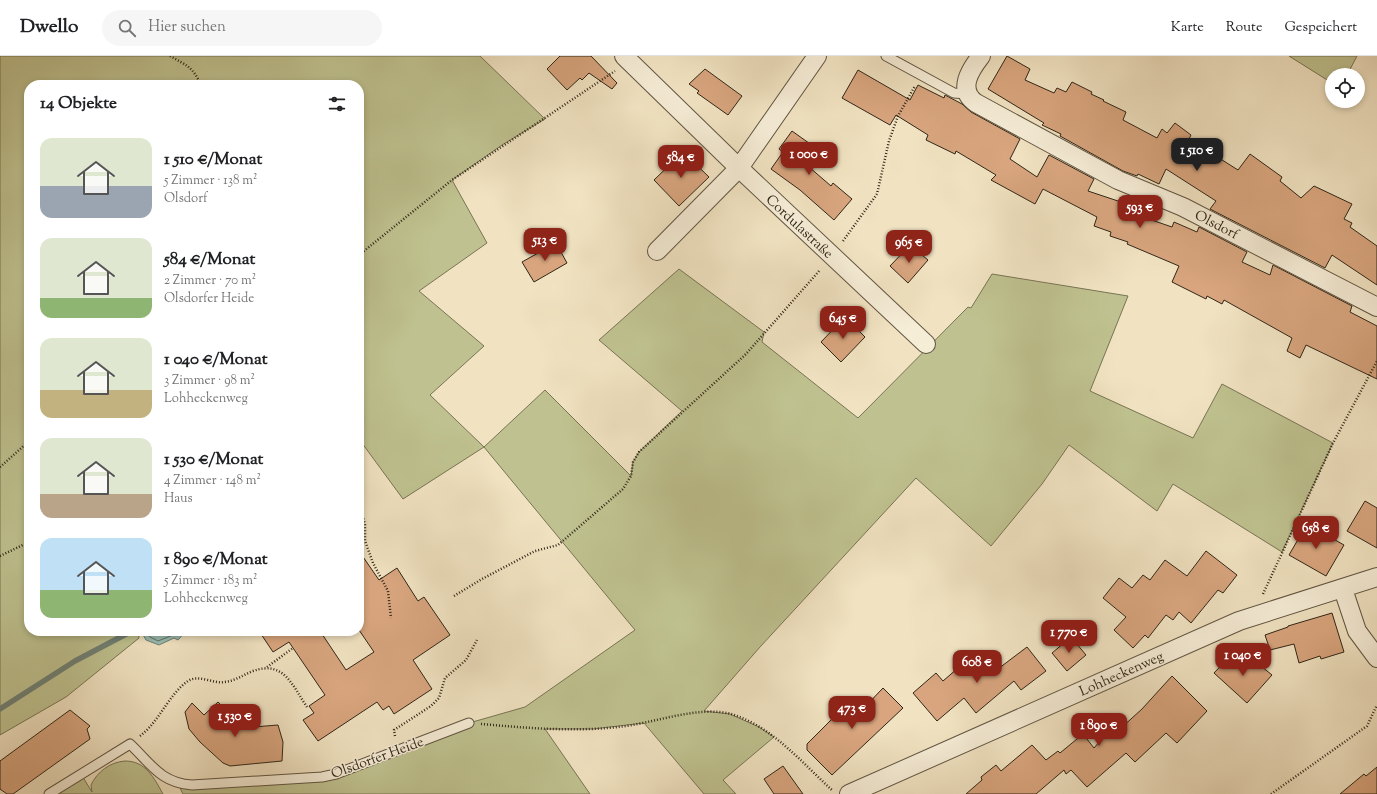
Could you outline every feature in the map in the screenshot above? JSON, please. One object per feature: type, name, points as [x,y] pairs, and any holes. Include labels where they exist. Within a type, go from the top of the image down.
[{"type":"street","points":[[657,251],[739,168],[817,56]]},
{"type":"street","points":[[967,94],[966,88],[969,74],[981,56]]},
{"type":"street","name":"Cordulastraße","points":[[626,59],[926,344]]},
{"type":"street","name":"Olsdorf","points":[[967,94],[976,103],[1118,180],[1183,207],[1377,307]]},
{"type":"street","name":"Lohheckenweg","points":[[848,794],[1144,662],[1254,616],[1377,577]]},
{"type":"street","points":[[1343,589],[1356,631],[1377,658]]},
{"type":"lane","points":[[886,56],[954,93],[967,94]]},
{"type":"lane","name":"Olsdorfer Heide","points":[[130,744],[167,780],[178,784],[192,785],[322,777],[336,774],[469,723]]},
{"type":"lane","points":[[49,794],[130,744]]},
{"type":"path","points":[[170,56],[188,66],[196,74],[199,80]]},
{"type":"path","points":[[364,251],[452,180],[626,59]]},
{"type":"path","points":[[454,596],[482,579],[535,551],[558,545],[623,489],[631,476],[633,462],[639,452],[746,354],[833,256],[877,194],[889,140],[898,116],[921,75]]},
{"type":"path","points":[[1254,616],[1317,476],[1377,361]]},
{"type":"path","points":[[0,467],[24,445]]},
{"type":"path","points":[[364,521],[365,541],[373,563],[388,591],[391,618]]},
{"type":"path","points":[[0,556],[24,544]]},
{"type":"path","points":[[398,750],[394,730],[431,706],[438,698],[445,678],[466,660],[477,640]]},
{"type":"path","points":[[130,744],[152,726],[180,688],[190,680],[196,678],[218,683],[225,682],[267,667],[293,648]]},
{"type":"path","points":[[267,667],[277,669],[283,674],[307,707]]},
{"type":"path","points":[[1271,794],[1367,726],[1377,705]]},
{"type":"path","points":[[469,723],[556,730],[593,729],[644,723],[692,713],[704,712],[730,714],[759,727],[774,737],[836,794]]},
{"type":"green space","points":[[0,56],[480,56],[545,119],[502,145],[452,180],[487,243],[419,291],[484,346],[430,395],[484,447],[403,499],[364,446],[364,80],[24,80],[24,636],[139,636],[139,638],[66,697],[0,735]]},
{"type":"green space","points":[[1289,56],[1357,56],[1351,68],[1325,68],[1325,79]]},
{"type":"green space","points":[[679,269],[764,332],[762,342],[858,418],[968,307],[971,308],[992,274],[1128,296],[1090,391],[1193,438],[1222,384],[1333,443],[1282,552],[1173,484],[1157,511],[1069,445],[1042,484],[991,546],[916,478],[760,647],[704,711],[730,714],[759,727],[774,737],[723,780],[736,794],[704,794],[644,723],[593,729],[545,729],[590,794],[183,794],[178,784],[308,779],[469,723],[525,707],[635,630],[484,447],[545,390],[631,476],[633,462],[639,452],[682,411],[599,340]]},
{"type":"green space","points":[[125,761],[139,764],[144,767],[153,777],[163,794],[49,794],[81,774],[92,792],[91,785],[100,772],[114,763]]},
{"type":"water","points":[[144,636],[182,636],[178,640],[174,638],[159,645],[146,640]]},
{"type":"building","points":[[560,56],[591,56],[617,83],[612,89],[589,73],[582,80],[580,78],[567,90],[547,69]]},
{"type":"building","points":[[1007,56],[1030,69],[1025,80],[1054,93],[1057,88],[1066,92],[1072,82],[1092,92],[1091,94],[1104,100],[1103,101],[1126,112],[1123,120],[1157,138],[1162,129],[1167,133],[1175,123],[1191,135],[1189,139],[1238,170],[1250,154],[1282,177],[1280,181],[1301,198],[1314,186],[1352,204],[1344,219],[1352,223],[1350,227],[1377,246],[1377,285],[1332,255],[1325,268],[1210,209],[1216,201],[1166,169],[1159,184],[1138,174],[1137,176],[1123,171],[1060,136],[1061,134],[1042,125],[1044,123],[988,89]]},
{"type":"building","points":[[705,69],[742,96],[728,115],[697,93],[699,91],[689,84]]},
{"type":"building","points":[[858,70],[910,100],[918,85],[944,98],[945,95],[962,104],[971,112],[1020,139],[1010,159],[1037,177],[1049,155],[1094,179],[1088,191],[1121,202],[1120,206],[1138,212],[1137,215],[1172,227],[1174,222],[1197,232],[1199,227],[1247,252],[1242,262],[1270,275],[1273,265],[1352,306],[1350,312],[1377,326],[1377,379],[1306,345],[1300,358],[1287,351],[1292,338],[1224,300],[1222,304],[1207,296],[1206,299],[1172,282],[1179,266],[1127,244],[1128,242],[1110,236],[1111,232],[1094,226],[1097,217],[1043,189],[1035,204],[991,180],[996,175],[956,151],[955,154],[926,140],[928,135],[896,115],[890,125],[842,98]]},
{"type":"building","points":[[792,131],[820,151],[809,167],[831,186],[833,183],[852,199],[834,220],[800,190],[771,169],[783,152],[779,149]]},
{"type":"building","points":[[683,152],[709,177],[679,206],[654,180]]},
{"type":"building","points":[[556,243],[567,263],[534,282],[522,262]]},
{"type":"building","points":[[910,245],[928,260],[908,283],[890,266]]},
{"type":"building","points":[[845,317],[865,337],[841,362],[821,342]]},
{"type":"building","points":[[1365,501],[1377,508],[1377,548],[1347,531]]},
{"type":"building","points":[[1307,524],[1344,545],[1326,576],[1289,555]]},
{"type":"building","points":[[1206,551],[1237,575],[1223,593],[1218,590],[1191,623],[1179,612],[1173,620],[1166,615],[1148,638],[1145,635],[1133,648],[1114,630],[1126,617],[1103,598],[1119,578],[1132,588],[1143,575],[1150,580],[1165,560],[1187,576]]},
{"type":"building","points":[[364,558],[379,580],[397,568],[418,601],[424,597],[450,635],[413,660],[432,689],[394,714],[389,706],[383,710],[377,702],[318,741],[303,720],[314,713],[309,706],[325,695],[289,642],[273,652],[262,636],[323,636],[346,670],[374,652],[363,636]]},
{"type":"building","points":[[1332,613],[1344,652],[1321,659],[1320,656],[1299,663],[1294,644],[1270,650],[1265,635],[1288,626]]},
{"type":"building","points":[[1071,637],[1086,655],[1067,671],[1052,653]]},
{"type":"building","points":[[1027,647],[1046,671],[1021,690],[1014,681],[976,713],[964,698],[937,721],[913,693],[936,673],[943,681],[973,655],[990,675]]},
{"type":"building","points":[[1234,652],[1251,667],[1256,662],[1272,675],[1247,703],[1214,673]]},
{"type":"building","points":[[1172,676],[1207,711],[1177,743],[1166,733],[1135,762],[1126,753],[1087,787],[1071,770],[1066,774],[1064,770],[1036,794],[966,794],[982,780],[981,777],[996,765],[1001,771],[1032,745],[1046,760],[1058,751],[1060,753],[1083,734],[1094,748],[1107,733],[1111,737],[1142,709]]},
{"type":"building","points":[[883,688],[903,708],[832,775],[807,750],[807,744],[850,699],[862,710]]},
{"type":"building","points":[[218,702],[241,728],[278,725],[283,742],[282,761],[230,766],[223,763],[200,742],[189,729],[185,712],[192,703],[204,715]]},
{"type":"building","points":[[70,710],[90,726],[87,729],[90,739],[13,794],[7,794],[0,789],[0,761]]},
{"type":"building","points":[[783,766],[803,794],[774,794],[764,779]]},
{"type":"building","points":[[1377,767],[1377,794],[1340,794],[1364,774],[1366,776]]},
{"type":"waterway","points":[[0,709],[75,661],[122,636]]}]
